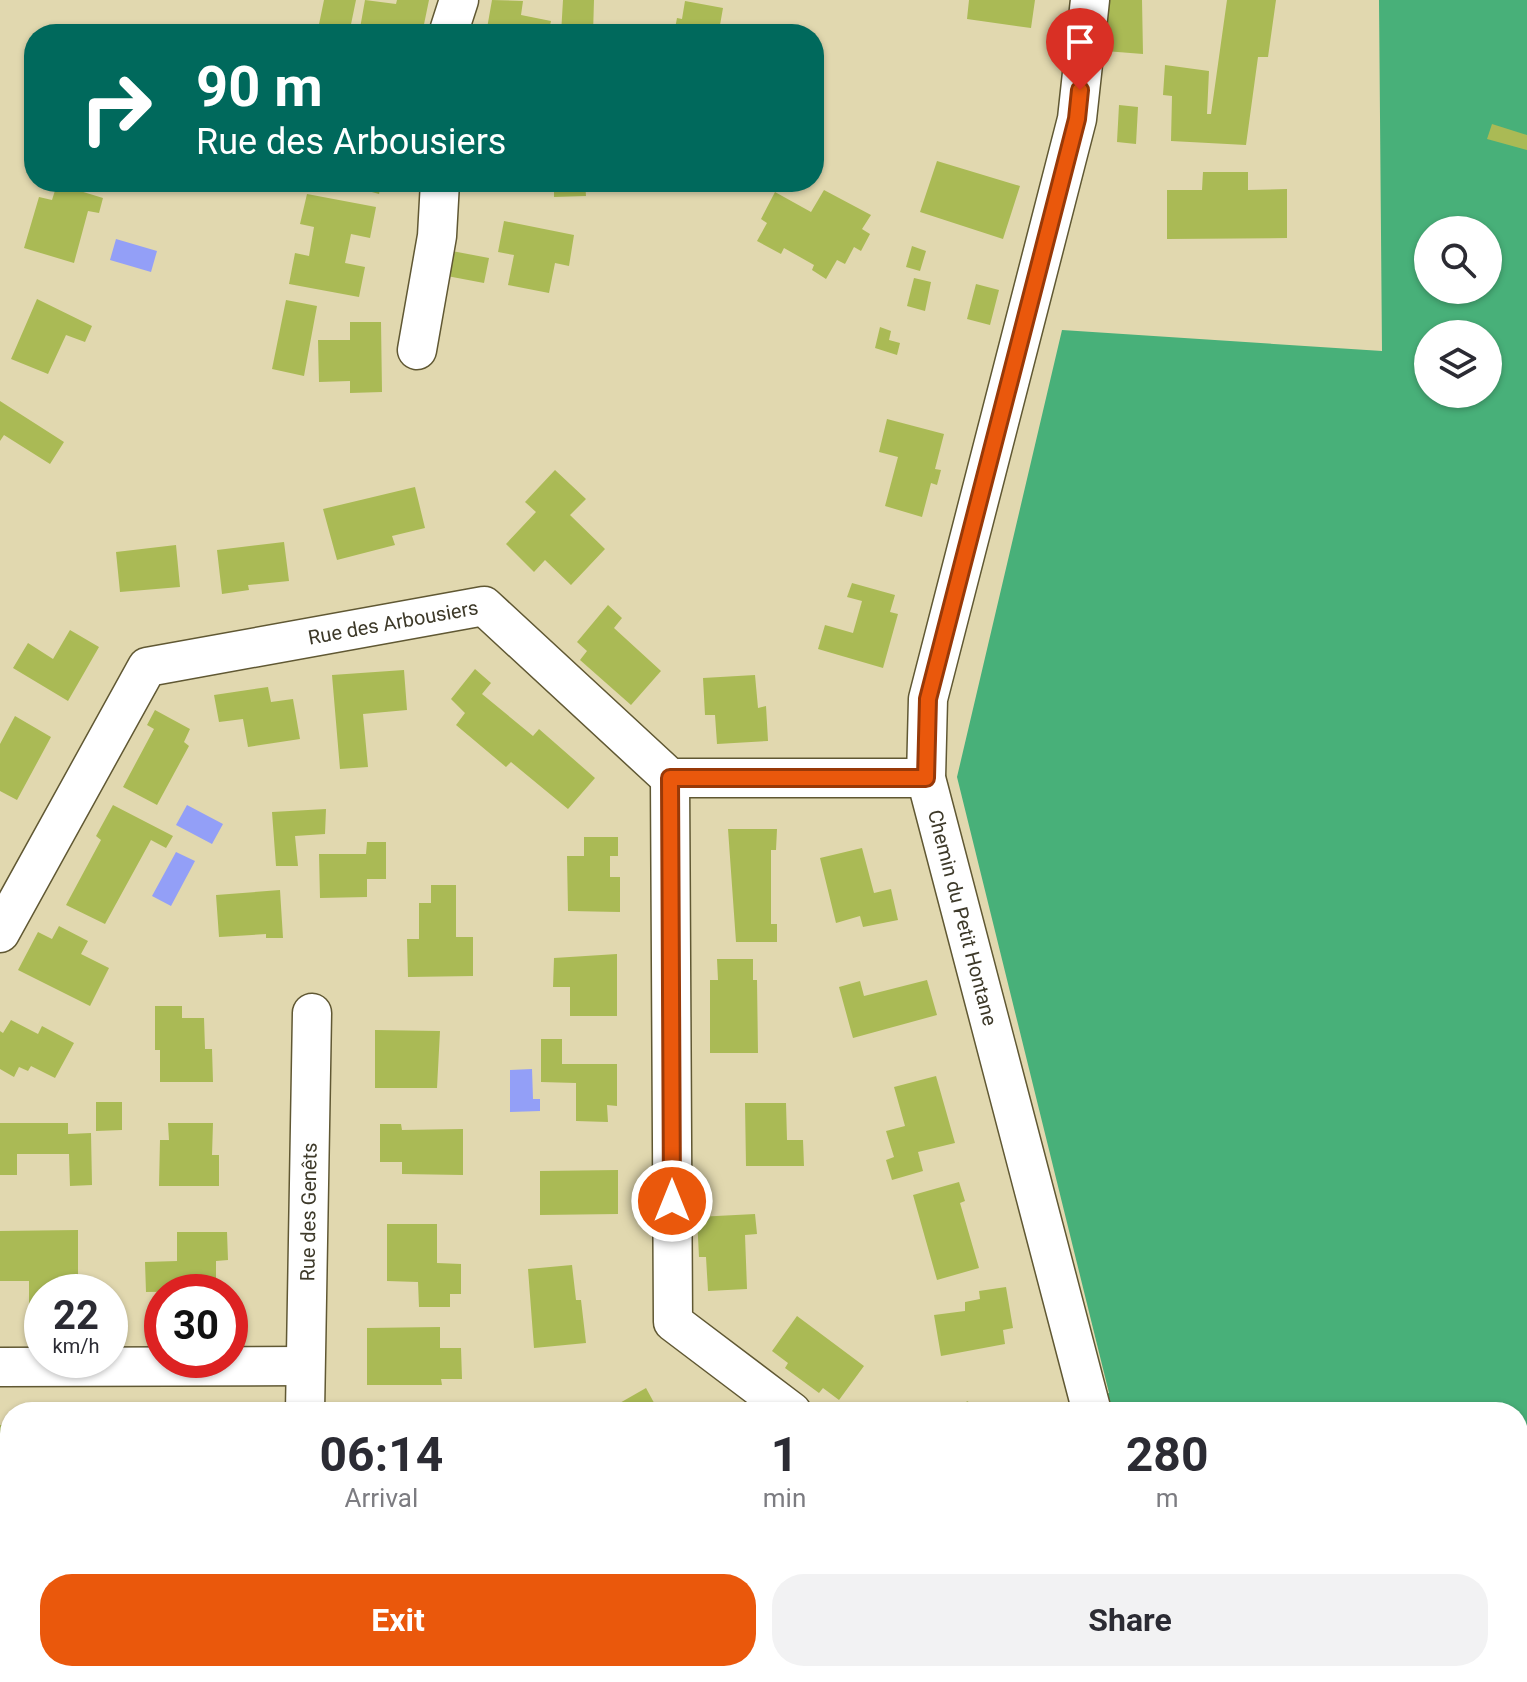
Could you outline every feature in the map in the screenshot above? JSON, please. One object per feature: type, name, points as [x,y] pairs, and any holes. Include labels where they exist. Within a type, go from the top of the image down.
[{"type":"street","points":[[451,24],[459,0]]},
{"type":"street","name":"Chemin du Petit Hontane","points":[[1089,1402],[926,778],[928,699],[1077,119],[1090,0]]},
{"type":"street","points":[[417,350],[437,236],[439,192]]},
{"type":"street","name":"Rue des Arbousiers","points":[[0,933],[147,667],[484,606],[670,778]]},
{"type":"street","points":[[779,1402],[673,1322],[670,778],[926,778]]},
{"type":"street","name":"Rue des Genêts","points":[[305,1402],[312,1013]]},
{"type":"street","points":[[0,1367],[305,1366]]},
{"type":"green space","points":[[1379,0],[1527,0],[1527,1402],[1080,1402],[1109,1393],[957,777],[1062,330],[1382,351]]},
{"type":"water","points":[[116,239],[157,251],[151,272],[110,260]]},
{"type":"water","points":[[187,805],[223,824],[212,844],[176,825]]},
{"type":"water","points":[[176,852],[195,861],[171,906],[152,896]]},
{"type":"water","points":[[532,1069],[533,1099],[540,1099],[540,1111],[510,1112],[510,1070]]},
{"type":"building","points":[[324,0],[356,0],[351,24],[319,24]]},
{"type":"building","points":[[365,0],[396,4],[397,0],[429,0],[424,24],[361,24]]},
{"type":"building","points":[[492,0],[523,1],[521,15],[551,21],[550,24],[488,24]]},
{"type":"building","points":[[563,0],[594,0],[593,24],[562,24]]},
{"type":"building","points":[[969,0],[1035,0],[1031,28],[967,19]]},
{"type":"building","points":[[1105,0],[1142,0],[1143,54],[1105,51]]},
{"type":"building","points":[[1227,0],[1276,0],[1268,57],[1258,57],[1246,145],[1171,141],[1172,96],[1163,95],[1165,65],[1209,71],[1207,114],[1211,114]]},
{"type":"building","points":[[685,1],[723,8],[720,24],[676,24],[677,18],[682,19]]},
{"type":"building","points":[[1119,105],[1138,107],[1136,144],[1117,142]]},
{"type":"building","points":[[1492,124],[1527,135],[1527,150],[1487,139]]},
{"type":"building","points":[[937,161],[1020,186],[1003,239],[920,212]]},
{"type":"building","points":[[1203,172],[1248,172],[1248,190],[1287,189],[1287,238],[1167,239],[1167,190],[1202,190]]},
{"type":"building","points":[[824,190],[871,215],[862,229],[870,234],[861,251],[854,247],[845,264],[837,260],[826,279],[812,270],[814,265],[784,248],[781,254],[757,241],[767,223],[761,219],[775,192],[811,212]]},
{"type":"building","points":[[54,192],[83,192],[103,198],[99,213],[88,211],[74,263],[24,248],[39,197],[52,200]]},
{"type":"building","points":[[554,192],[586,192],[586,196],[554,197]]},
{"type":"building","points":[[307,194],[376,207],[370,238],[351,234],[345,263],[365,267],[359,297],[289,284],[295,253],[309,256],[314,227],[300,224]]},
{"type":"building","points":[[504,221],[574,235],[569,266],[555,263],[549,293],[508,285],[514,255],[498,252]]},
{"type":"building","points":[[912,246],[926,251],[920,271],[906,267]]},
{"type":"building","points":[[452,251],[489,258],[484,283],[447,276]]},
{"type":"building","points":[[914,278],[931,282],[925,311],[907,306]]},
{"type":"building","points":[[976,284],[999,290],[990,325],[967,319]]},
{"type":"building","points":[[37,299],[92,326],[85,342],[66,335],[48,374],[11,359]]},
{"type":"building","points":[[286,300],[317,306],[304,376],[272,369]]},
{"type":"building","points":[[350,322],[381,322],[382,392],[350,393],[350,381],[319,382],[318,340],[350,340]]},
{"type":"building","points":[[880,327],[891,331],[889,340],[900,343],[897,355],[875,348]]},
{"type":"building","points":[[0,401],[64,442],[50,464],[4,435],[0,441]]},
{"type":"building","points":[[887,419],[944,434],[935,469],[941,470],[937,485],[931,483],[922,517],[885,506],[898,457],[879,452]]},
{"type":"building","points":[[555,470],[586,499],[570,515],[605,549],[571,585],[545,560],[534,572],[506,544],[536,512],[525,502]]},
{"type":"building","points":[[415,487],[425,528],[392,536],[395,545],[337,560],[323,509]]},
{"type":"building","points":[[284,542],[289,581],[248,585],[249,590],[222,594],[217,550]]},
{"type":"building","points":[[176,545],[180,587],[120,592],[116,552]]},
{"type":"building","points":[[852,583],[895,595],[890,612],[898,614],[883,668],[818,649],[825,625],[853,633],[862,601],[847,597]]},
{"type":"building","points":[[608,605],[622,618],[614,628],[661,671],[631,705],[580,660],[587,651],[577,642]]},
{"type":"building","points":[[70,630],[99,647],[68,701],[13,668],[28,643],[53,659]]},
{"type":"building","points":[[475,669],[491,683],[482,694],[533,736],[539,729],[595,778],[568,809],[511,762],[506,767],[456,725],[465,713],[451,699]]},
{"type":"building","points":[[404,670],[407,710],[363,714],[368,767],[340,769],[332,675]]},
{"type":"building","points":[[755,675],[758,708],[766,706],[768,741],[717,744],[715,715],[705,715],[703,678]]},
{"type":"building","points":[[268,687],[271,702],[293,699],[300,739],[248,747],[243,719],[219,722],[214,695]]},
{"type":"building","points":[[155,710],[190,729],[184,742],[189,746],[157,805],[123,787],[154,729],[147,725]]},
{"type":"building","points":[[15,716],[51,737],[17,800],[0,791],[0,744]]},
{"type":"building","points":[[113,805],[173,836],[166,848],[151,840],[105,924],[66,905],[101,840],[96,836]]},
{"type":"building","points":[[326,809],[325,834],[295,836],[298,866],[276,866],[272,812]]},
{"type":"building","points":[[728,829],[777,829],[776,850],[771,850],[771,924],[777,924],[777,942],[736,942]]},
{"type":"building","points":[[584,837],[618,837],[618,856],[610,856],[610,877],[620,877],[620,912],[568,911],[567,856],[584,856]]},
{"type":"building","points":[[367,842],[386,842],[386,879],[367,879],[367,897],[320,898],[319,854],[366,854]]},
{"type":"building","points":[[862,848],[874,893],[891,889],[898,920],[863,927],[860,916],[836,923],[820,858]]},
{"type":"building","points":[[431,885],[456,885],[456,937],[473,937],[473,976],[408,977],[407,939],[419,939],[419,903],[431,903]]},
{"type":"building","points":[[280,890],[283,938],[266,938],[266,934],[219,937],[216,895]]},
{"type":"building","points":[[59,926],[88,941],[81,954],[109,968],[90,1006],[18,970],[38,932],[52,939]]},
{"type":"building","points":[[617,954],[617,1016],[570,1016],[570,987],[553,987],[554,958]]},
{"type":"building","points":[[717,959],[753,959],[753,980],[757,980],[758,1053],[710,1053],[710,980],[718,980]]},
{"type":"building","points":[[927,980],[937,1015],[853,1038],[839,987],[860,981],[864,996]]},
{"type":"building","points":[[155,1006],[182,1006],[182,1018],[204,1018],[205,1049],[212,1049],[213,1082],[160,1082],[160,1050],[155,1050]]},
{"type":"building","points":[[11,1020],[38,1034],[42,1026],[74,1043],[55,1078],[31,1066],[28,1071],[19,1067],[14,1077],[0,1069],[0,1031],[3,1033]]},
{"type":"building","points":[[375,1030],[440,1031],[437,1088],[375,1088]]},
{"type":"building","points":[[541,1039],[562,1039],[562,1064],[617,1064],[617,1106],[607,1105],[608,1122],[576,1121],[576,1083],[541,1082]]},
{"type":"building","points":[[936,1076],[955,1143],[918,1152],[923,1171],[892,1180],[886,1160],[894,1157],[886,1131],[905,1126],[894,1087]]},
{"type":"building","points":[[96,1102],[122,1102],[122,1130],[96,1131]]},
{"type":"building","points":[[745,1103],[786,1103],[787,1140],[803,1140],[804,1166],[746,1166]]},
{"type":"building","points":[[0,1123],[68,1123],[68,1134],[91,1133],[92,1185],[70,1186],[69,1154],[17,1154],[17,1175],[0,1175]]},
{"type":"building","points":[[168,1123],[213,1123],[212,1155],[219,1155],[219,1186],[159,1186],[160,1140],[169,1140]]},
{"type":"building","points":[[380,1124],[401,1124],[402,1130],[463,1129],[463,1175],[402,1174],[402,1162],[380,1162]]},
{"type":"building","points":[[618,1170],[618,1214],[540,1215],[540,1171]]},
{"type":"building","points":[[959,1182],[965,1201],[960,1203],[979,1268],[937,1280],[913,1195]]},
{"type":"building","points":[[755,1214],[757,1234],[745,1235],[747,1289],[708,1291],[706,1257],[699,1257],[697,1217]]},
{"type":"building","points":[[387,1224],[437,1224],[437,1263],[461,1264],[461,1294],[450,1294],[450,1307],[419,1307],[418,1282],[387,1281]]},
{"type":"building","points":[[78,1230],[78,1274],[24,1274],[24,1281],[0,1281],[0,1231]]},
{"type":"building","points":[[177,1232],[227,1232],[228,1260],[216,1261],[216,1274],[145,1274],[145,1262],[177,1261]]},
{"type":"building","points":[[572,1265],[576,1300],[581,1300],[586,1343],[534,1348],[528,1269]]},
{"type":"building","points":[[1006,1287],[1013,1328],[1003,1330],[1005,1344],[941,1356],[934,1315],[965,1311],[965,1302],[980,1299],[979,1291]]},
{"type":"building","points":[[797,1316],[864,1366],[839,1400],[823,1388],[819,1393],[785,1368],[788,1363],[772,1351]]},
{"type":"building","points":[[440,1327],[440,1348],[461,1348],[462,1379],[441,1379],[442,1385],[367,1385],[367,1328]]},
{"type":"building","points":[[646,1388],[654,1402],[622,1402]]},
{"type":"route","points":[[672,1201],[670,778],[926,778],[928,699],[1077,119],[1080,90]]}]
